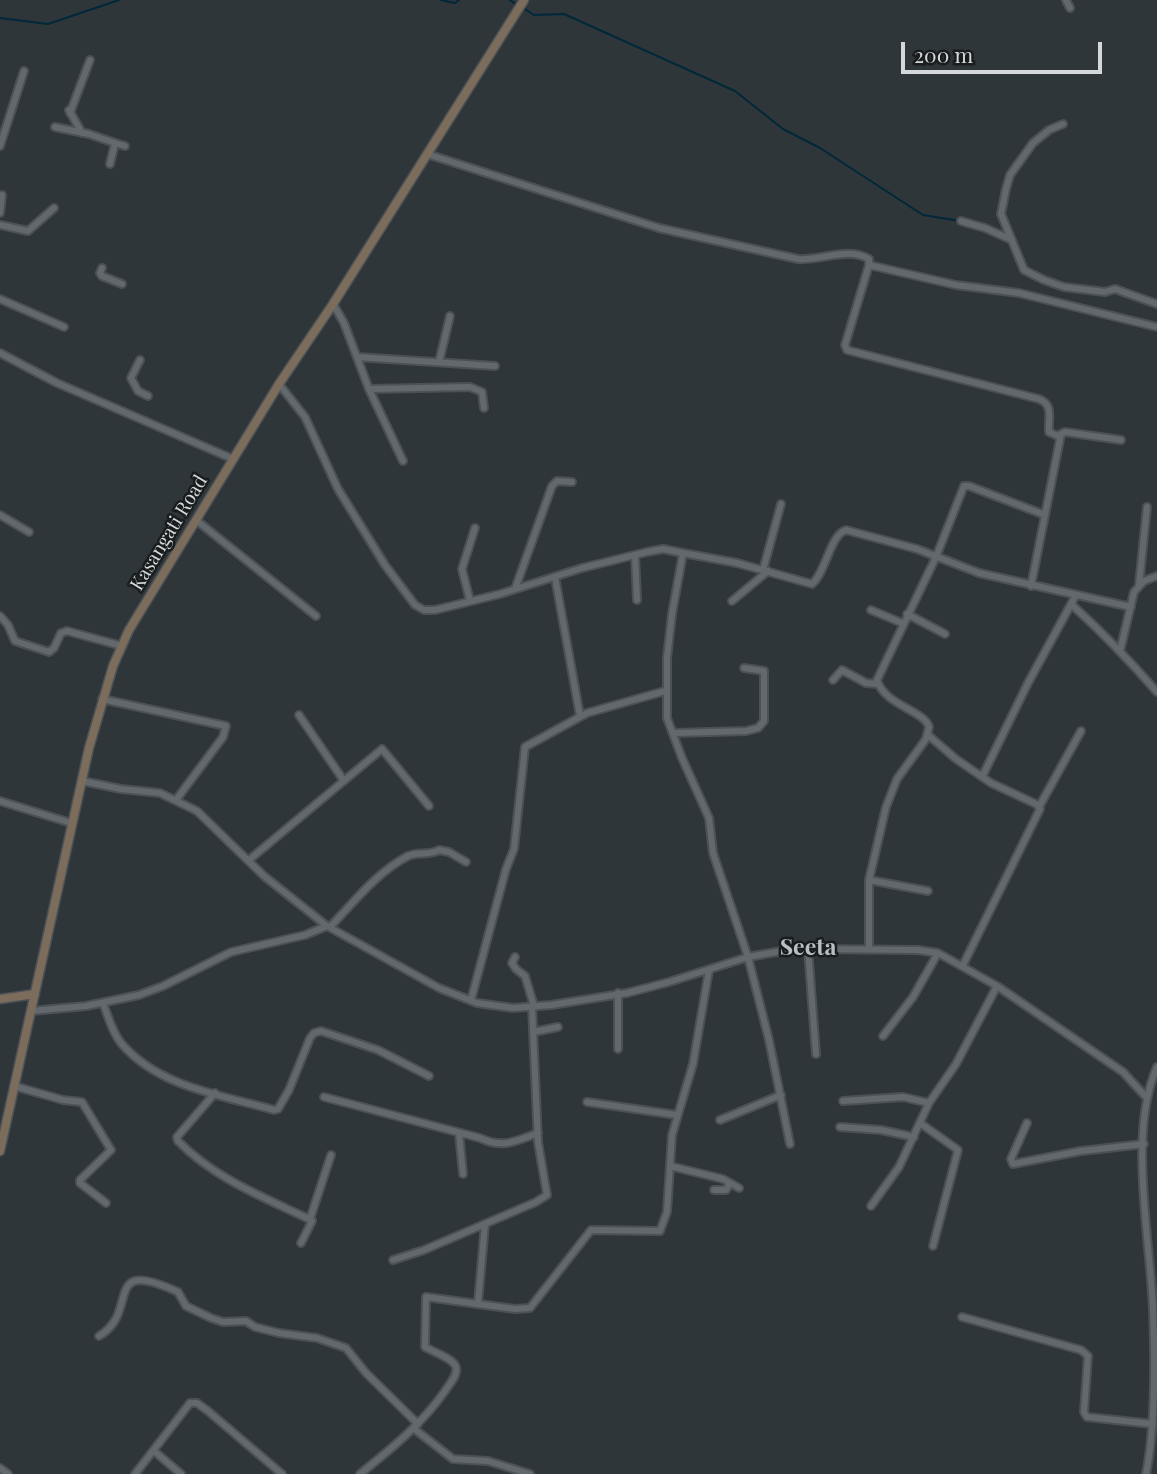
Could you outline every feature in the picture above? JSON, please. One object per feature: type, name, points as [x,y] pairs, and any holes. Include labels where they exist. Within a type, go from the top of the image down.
[{"type":"street","name":"Kasangati Road","points":[[0,1151],[71,823],[102,699],[122,646],[165,568],[279,384],[333,304],[524,0]]},
{"type":"street","points":[[1066,0],[1070,8]]},
{"type":"street","points":[[82,133],[69,110],[90,60]]},
{"type":"street","points":[[0,146],[24,71]]},
{"type":"street","points":[[1063,124],[1049,130],[1033,143],[1010,175],[1002,214],[1024,270],[1044,280],[1083,290],[1105,292],[1115,289],[1157,304]]},
{"type":"street","points":[[55,127],[125,146]]},
{"type":"street","points":[[110,164],[115,143]]},
{"type":"street","points":[[427,154],[659,228],[798,259],[812,260],[842,254],[865,256],[869,265],[845,345],[847,350],[1045,401],[1049,409],[1049,432],[1060,437]]},
{"type":"street","points":[[0,213],[2,195]]},
{"type":"street","points":[[0,225],[28,231],[54,208]]},
{"type":"street","points":[[961,221],[1012,240]]},
{"type":"street","points":[[869,265],[956,285],[1019,293],[1157,327]]},
{"type":"street","points":[[102,268],[102,276],[122,285]]},
{"type":"street","points":[[0,299],[64,327]]},
{"type":"street","points":[[333,304],[344,323],[369,389],[403,461]]},
{"type":"street","points":[[439,362],[450,316]]},
{"type":"street","points":[[0,353],[57,383],[233,459]]},
{"type":"street","points":[[357,357],[495,366]]},
{"type":"street","points":[[141,360],[131,378],[138,391],[148,396]]},
{"type":"street","points":[[279,384],[305,417],[338,489],[385,565],[415,605],[424,610],[435,610],[663,549],[710,556],[809,584],[814,583],[839,534],[846,530],[917,549],[979,573],[1131,607]]},
{"type":"street","points":[[369,389],[470,387],[482,392],[484,408]]},
{"type":"street","points":[[1031,586],[1060,437],[1065,432],[1121,440]]},
{"type":"street","points":[[516,589],[552,486],[557,481],[572,482]]},
{"type":"street","points":[[878,684],[877,680],[902,623],[936,558],[964,486],[1045,515]]},
{"type":"street","points":[[732,601],[765,570],[781,505]]},
{"type":"street","points":[[1139,585],[1147,507]]},
{"type":"street","points":[[0,515],[29,531]]},
{"type":"street","points":[[196,520],[316,616]]},
{"type":"street","points":[[470,601],[462,569],[475,528]]},
{"type":"street","points":[[683,553],[672,614],[665,691],[667,718],[709,818],[713,853],[748,957],[790,1144]]},
{"type":"street","points":[[635,555],[637,600]]},
{"type":"street","points":[[1121,651],[1134,592],[1139,585],[1157,576]]},
{"type":"street","points":[[555,577],[580,716]]},
{"type":"street","points":[[982,777],[1028,682],[1076,595]]},
{"type":"street","points":[[1071,604],[1121,651],[1157,692]]},
{"type":"street","points":[[871,610],[902,623]]},
{"type":"street","points":[[907,614],[945,634]]},
{"type":"street","points":[[0,616],[8,625],[15,641],[49,652],[61,633],[68,631],[122,646]]},
{"type":"street","points":[[673,733],[746,731],[758,728],[765,721],[764,671],[744,668]]},
{"type":"street","points":[[833,680],[842,670],[866,683],[878,684],[907,710],[927,720],[928,735],[897,779],[886,807],[869,880],[869,948]]},
{"type":"street","points":[[471,1000],[506,869],[514,849],[526,747],[580,716],[665,691]]},
{"type":"street","points":[[102,699],[226,726],[223,737],[176,800]]},
{"type":"street","points":[[299,715],[344,781]]},
{"type":"street","points":[[963,965],[1039,816],[1039,807],[1081,731]]},
{"type":"street","points":[[928,735],[982,777],[1039,807]]},
{"type":"street","points":[[249,860],[382,749],[429,806]]},
{"type":"street","points":[[82,781],[160,793],[197,811],[264,876],[329,927],[396,966],[439,988],[471,1000],[513,1008],[533,1006],[618,993],[669,982],[748,957],[808,949],[918,950],[938,953],[997,986],[1123,1072],[1146,1097]]},
{"type":"street","points":[[0,801],[71,823]]},
{"type":"street","points":[[31,1012],[103,1003],[139,995],[231,952],[329,927],[377,879],[408,856],[418,852],[449,852],[466,862]]},
{"type":"street","points":[[869,880],[928,891]]},
{"type":"street","points":[[808,949],[816,1054]]},
{"type":"street","points":[[883,1036],[913,996],[938,953]]},
{"type":"street","points":[[393,1260],[424,1250],[547,1195],[538,1133],[533,1006],[525,976],[512,963],[515,957]]},
{"type":"street","points":[[360,1474],[416,1426],[434,1407],[456,1375],[453,1362],[425,1347],[426,1297],[515,1309],[530,1308],[591,1230],[660,1231],[667,1212],[672,1135],[693,1064],[709,970]]},
{"type":"street","points":[[871,1206],[899,1167],[929,1103],[956,1064],[997,986]]},
{"type":"street","points":[[618,993],[618,1049]]},
{"type":"street","points":[[0,999],[35,994]]},
{"type":"street","points":[[103,1003],[119,1040],[154,1072],[171,1080],[278,1109],[289,1090],[310,1038],[320,1031],[378,1050],[429,1076]]},
{"type":"street","points":[[533,1032],[558,1027]]},
{"type":"street","points":[[1146,1474],[1154,1433],[1153,1310],[1143,1144],[1146,1097],[1157,1067]]},
{"type":"street","points":[[14,1086],[63,1100],[82,1102],[111,1150],[79,1183],[106,1203]]},
{"type":"street","points":[[215,1093],[177,1137],[178,1142],[206,1167],[310,1219]]},
{"type":"street","points":[[720,1120],[781,1095]]},
{"type":"street","points":[[324,1097],[494,1144],[502,1145],[538,1133]]},
{"type":"street","points":[[843,1101],[902,1097],[929,1103]]},
{"type":"street","points":[[587,1102],[677,1115]]},
{"type":"street","points":[[920,1123],[958,1150],[933,1246]]},
{"type":"street","points":[[1027,1123],[1012,1154],[1013,1164],[1081,1151],[1143,1144]]},
{"type":"street","points":[[840,1127],[881,1130],[914,1137]]},
{"type":"street","points":[[459,1133],[463,1174]]},
{"type":"street","points":[[301,1243],[312,1221],[310,1219],[331,1154]]},
{"type":"street","points":[[670,1166],[739,1188]]},
{"type":"street","points":[[714,1190],[726,1189],[730,1183]]},
{"type":"street","points":[[478,1303],[485,1224]]},
{"type":"street","points":[[1147,1243],[1157,1246]]},
{"type":"street","points":[[99,1336],[107,1331],[127,1294],[128,1284],[133,1279],[161,1284],[178,1292],[186,1306],[211,1318],[223,1322],[246,1321],[267,1330],[317,1338],[346,1348],[416,1426],[453,1459],[488,1461],[530,1474]]},
{"type":"street","points":[[962,1317],[1081,1349],[1088,1356],[1084,1412],[1087,1417],[1153,1423]]},
{"type":"street","points":[[135,1474],[190,1403],[197,1403],[282,1474]]},
{"type":"street","points":[[154,1451],[181,1474]]},
{"type":"street","points":[[0,1468],[8,1474]]},
{"type":"waterway","points":[[0,18],[48,24],[119,0]]},
{"type":"waterway","points":[[441,0],[455,3],[459,0]]},
{"type":"waterway","points":[[510,0],[517,5]]},
{"type":"waterway","points":[[522,7],[534,15],[564,14],[735,91],[783,129],[820,148],[923,215],[960,221]]},
{"type":"district","name":"Seeta","points":[[808,948]]}]
